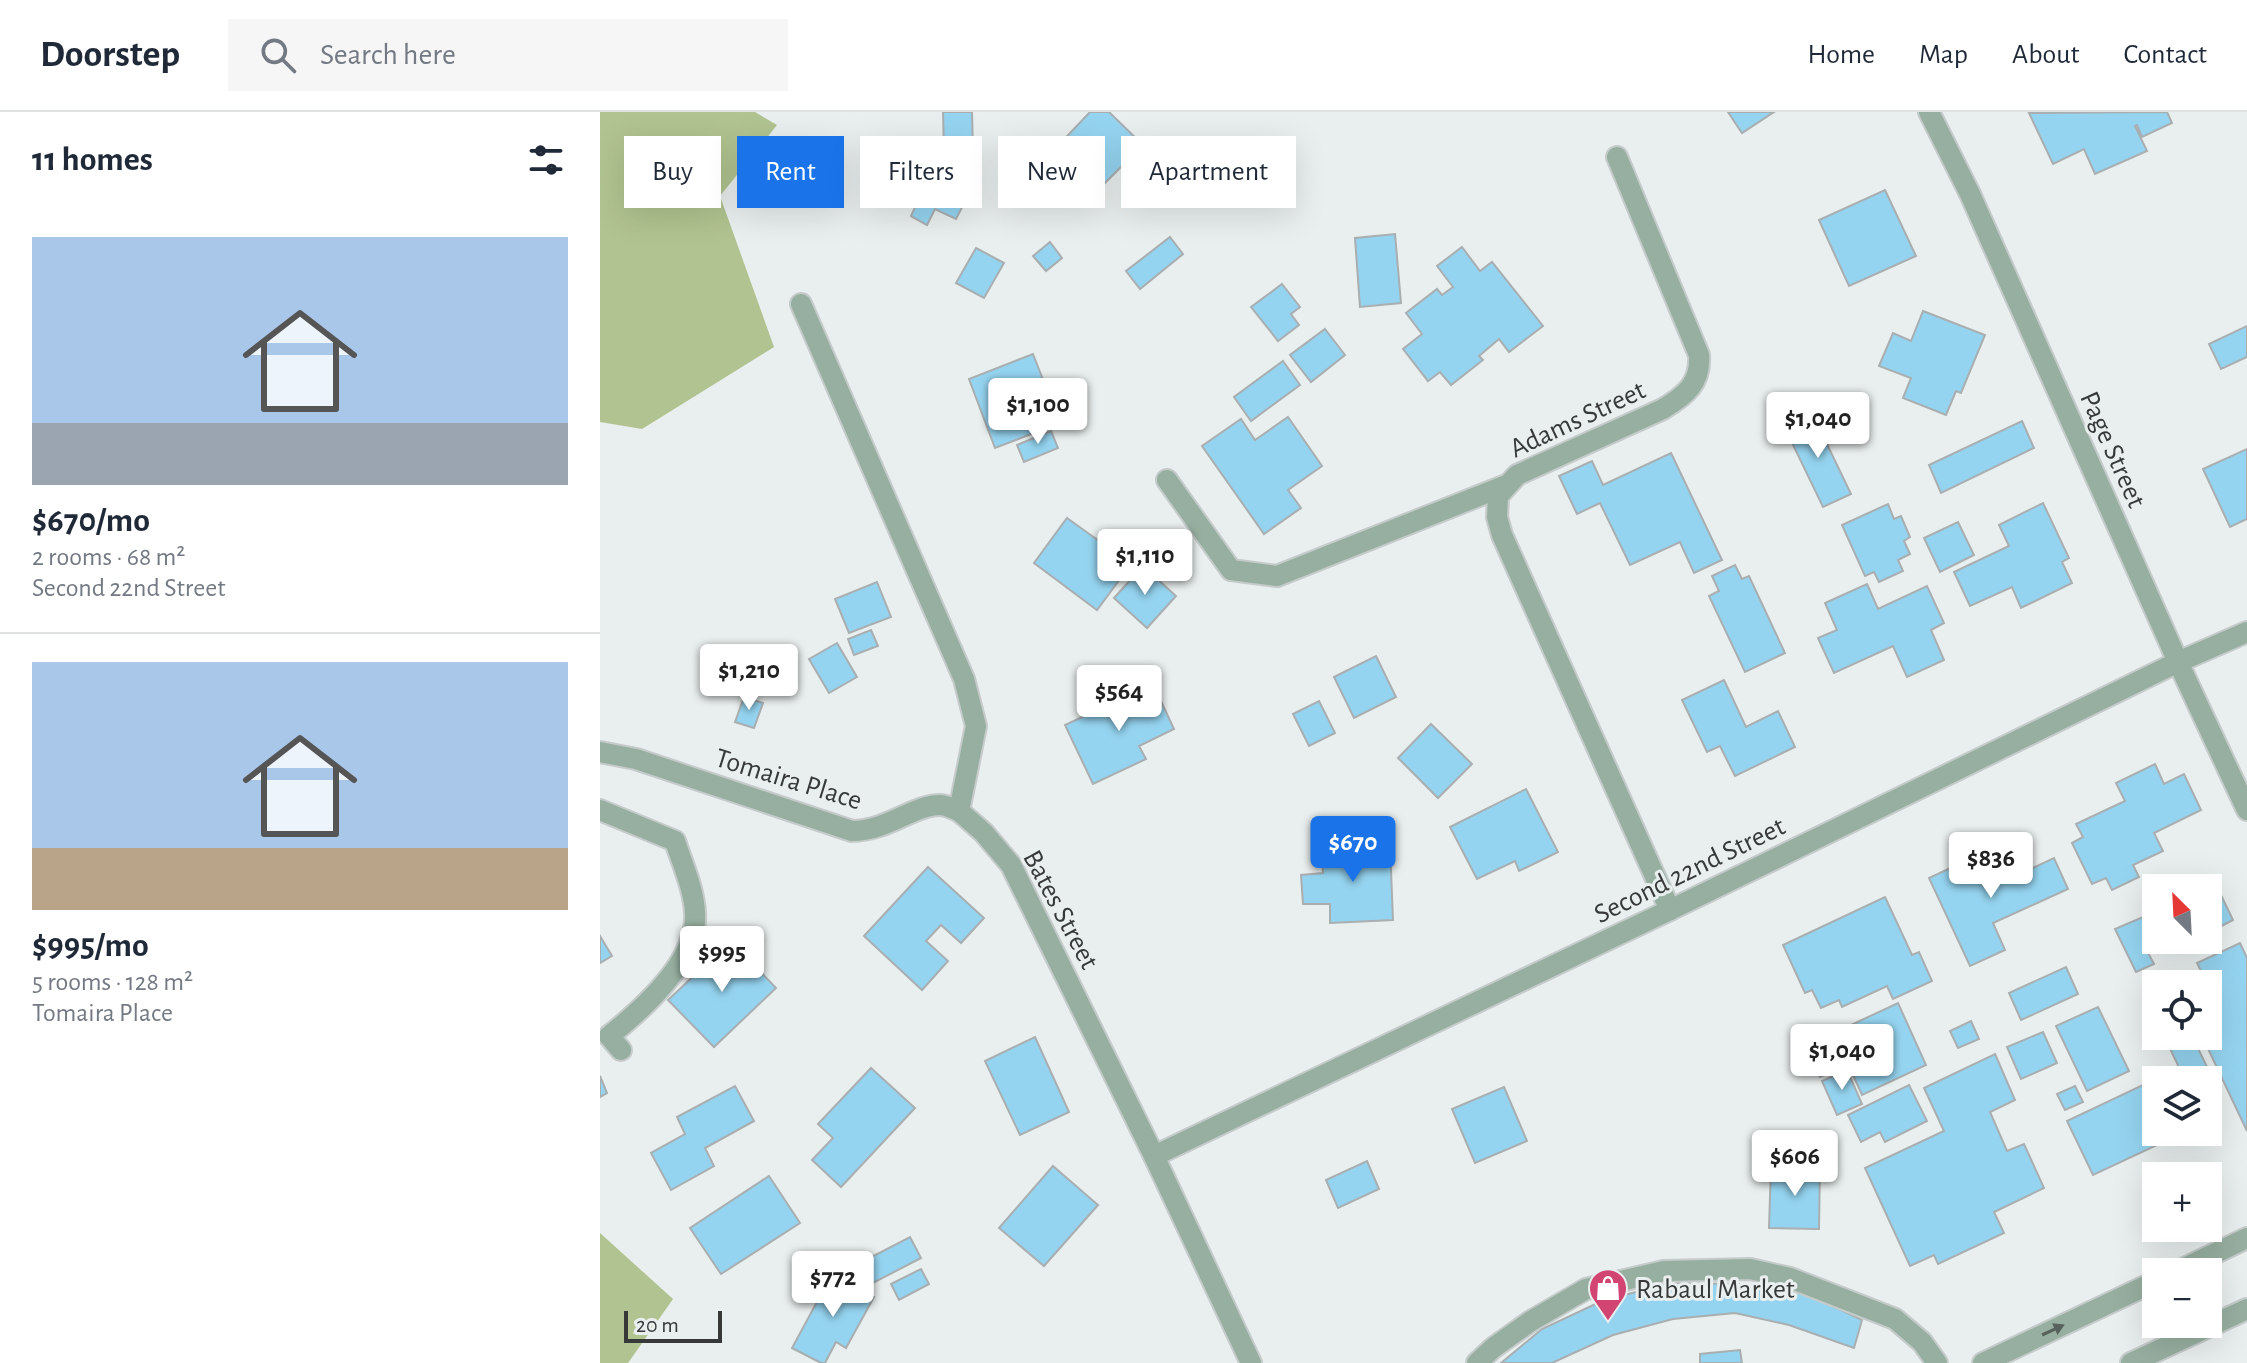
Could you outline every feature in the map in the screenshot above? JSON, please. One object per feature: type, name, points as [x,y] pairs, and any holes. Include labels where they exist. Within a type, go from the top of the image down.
[{"type":"street","name":"Page Street","points":[[1929,112],[1970,194],[2247,810]]},
{"type":"street","name":"Adams Street","points":[[1617,157],[1699,355],[1697,377],[1684,396],[1663,409],[1517,475],[1504,486],[1496,504],[1502,535],[1670,910]]},
{"type":"street","points":[[801,304],[964,679],[976,726],[959,811]]},
{"type":"street","points":[[1167,480],[1231,570],[1277,576],[1504,486]]},
{"type":"street","name":"Second 22nd Street","points":[[1154,1156],[1670,910],[2178,662],[2247,632]]},
{"type":"street","name":"Tomaira Place","points":[[600,752],[636,759],[852,831],[868,831],[931,806],[943,804],[959,811]]},
{"type":"street","points":[[600,810],[675,841],[696,914],[686,957],[663,986],[609,1036],[621,1050]]},
{"type":"street","name":"Bates Street","points":[[959,811],[984,833],[1011,865],[1154,1156],[1251,1363]]},
{"type":"street","points":[[2205,1258],[2247,1238]]},
{"type":"street","points":[[1477,1363],[1493,1348],[1586,1289],[1664,1271],[1750,1269],[1790,1278],[1895,1319],[1922,1342],[1937,1363]]},
{"type":"street","points":[[1983,1363],[2142,1288]]},
{"type":"street","points":[[2131,1363],[2247,1309]]},
{"type":"green space","points":[[600,112],[755,112],[777,125],[768,136],[737,136],[737,175],[721,195],[721,136],[624,136],[624,208],[721,208],[721,199],[774,347],[642,429],[600,422]]},
{"type":"green space","points":[[600,1233],[673,1299],[628,1363],[600,1363]]},
{"type":"building","points":[[943,112],[972,112],[973,136],[944,136]]},
{"type":"building","points":[[1090,112],[1109,112],[1134,136],[1121,136],[1121,167],[1105,183],[1105,136],[1067,136]]},
{"type":"building","points":[[1728,112],[1774,112],[1742,133]]},
{"type":"building","points":[[2167,112],[2172,123],[2142,137],[2135,126],[2147,151],[2095,174],[2084,149],[2053,164],[2029,113]]},
{"type":"building","points":[[1885,190],[1916,256],[1849,286],[1819,220]]},
{"type":"building","points":[[915,208],[962,208],[956,219],[935,209],[927,225],[911,216]]},
{"type":"building","points":[[1395,234],[1401,303],[1360,307],[1355,238]]},
{"type":"building","points":[[1170,237],[1183,254],[1140,289],[1126,271]]},
{"type":"building","points":[[1050,242],[1062,258],[1046,271],[1033,256]]},
{"type":"building","points":[[1462,247],[1480,271],[1492,262],[1543,326],[1509,352],[1499,339],[1479,356],[1483,360],[1451,385],[1440,372],[1428,381],[1403,349],[1422,334],[1406,313],[1437,289],[1442,295],[1453,287],[1437,266]]},
{"type":"building","points":[[976,248],[1004,263],[984,298],[956,283]]},
{"type":"building","points":[[1282,284],[1300,307],[1291,314],[1299,325],[1278,341],[1251,307]]},
{"type":"building","points":[[1923,311],[1985,335],[1961,393],[1956,391],[1946,415],[1903,398],[1911,378],[1879,366],[1893,333],[1911,341]]},
{"type":"building","points":[[2247,326],[2247,357],[2221,369],[2209,344]]},
{"type":"building","points":[[1325,329],[1345,355],[1311,382],[1290,355]]},
{"type":"building","points":[[1033,354],[1060,423],[995,448],[969,379]]},
{"type":"building","points":[[1283,361],[1300,385],[1251,421],[1234,397]]},
{"type":"building","points":[[1812,413],[1851,494],[1823,507],[1784,426]]},
{"type":"building","points":[[1288,417],[1322,466],[1288,490],[1301,508],[1264,534],[1202,446],[1241,419],[1255,440]]},
{"type":"building","points":[[2022,421],[2034,448],[1941,493],[1929,465]]},
{"type":"building","points":[[1051,431],[1058,448],[1024,462],[1017,445]]},
{"type":"building","points":[[2247,449],[2247,519],[2230,527],[2203,469]]},
{"type":"building","points":[[1671,453],[1722,560],[1694,573],[1680,542],[1630,565],[1600,503],[1577,514],[1559,476],[1592,461],[1603,485]]},
{"type":"building","points":[[2043,503],[2069,558],[2062,562],[2072,583],[2021,608],[2012,587],[1970,606],[1954,572],[2009,546],[1999,525]]},
{"type":"building","points":[[1888,504],[1894,519],[1901,516],[1910,537],[1904,541],[1910,554],[1898,560],[1903,571],[1879,582],[1874,572],[1865,576],[1842,525]]},
{"type":"building","points":[[1067,518],[1131,564],[1097,610],[1034,563]]},
{"type":"building","points":[[1958,522],[1974,555],[1940,572],[1924,538]]},
{"type":"building","points":[[1735,565],[1742,579],[1749,576],[1785,653],[1745,672],[1709,596],[1719,591],[1712,576]]},
{"type":"building","points":[[1143,566],[1176,596],[1147,628],[1114,598]]},
{"type":"building","points":[[877,582],[891,617],[849,633],[835,599]]},
{"type":"building","points":[[1867,584],[1878,609],[1927,586],[1944,623],[1931,630],[1944,660],[1907,677],[1893,646],[1834,673],[1818,638],[1837,630],[1825,603]]},
{"type":"building","points":[[871,630],[878,646],[854,655],[848,639]]},
{"type":"building","points":[[837,643],[857,677],[829,693],[809,659]]},
{"type":"building","points":[[1376,656],[1396,697],[1354,718],[1334,677]]},
{"type":"building","points":[[1724,680],[1746,727],[1778,711],[1795,747],[1735,776],[1720,746],[1707,752],[1682,700]]},
{"type":"building","points":[[1153,684],[1174,729],[1139,746],[1146,759],[1093,784],[1065,725]]},
{"type":"building","points":[[744,697],[763,703],[754,728],[735,722]]},
{"type":"building","points":[[1319,701],[1335,733],[1309,746],[1293,714]]},
{"type":"building","points":[[1431,724],[1472,764],[1438,798],[1398,758]]},
{"type":"building","points":[[2155,764],[2164,784],[2184,774],[2201,810],[2154,833],[2163,851],[2133,865],[2139,877],[2112,890],[2106,878],[2092,884],[2072,843],[2083,837],[2076,824],[2125,801],[2116,783]]},
{"type":"building","points":[[1526,789],[1558,852],[1519,871],[1515,861],[1477,879],[1450,827]]},
{"type":"building","points":[[1390,845],[1393,920],[1330,923],[1330,904],[1303,904],[1301,875],[1323,873],[1322,848]]},
{"type":"building","points":[[1976,856],[1981,869],[2009,856],[2018,875],[2054,858],[2068,889],[1993,923],[2005,950],[1970,966],[1929,878]]},
{"type":"building","points":[[928,867],[984,918],[961,943],[941,925],[926,941],[948,961],[922,990],[864,936]]},
{"type":"building","points":[[1885,897],[1912,955],[1919,952],[1932,981],[1893,999],[1887,986],[1842,1007],[1839,1000],[1821,1008],[1812,990],[1805,993],[1783,945]]},
{"type":"building","points":[[2222,897],[2233,920],[2222,926]]},
{"type":"building","points":[[2142,917],[2142,954],[2149,954],[2154,964],[2136,972],[2115,929]]},
{"type":"building","points":[[600,936],[612,956],[600,963]]},
{"type":"building","points":[[731,941],[776,988],[714,1047],[668,1000]]},
{"type":"building","points":[[2240,943],[2247,958],[2247,1131],[2222,1078],[2222,1066],[2216,1066],[2209,1050],[2222,1050],[2222,970],[2200,970],[2197,963]]},
{"type":"building","points":[[2066,967],[2078,994],[2021,1020],[2009,993]]},
{"type":"building","points":[[1898,1003],[1926,1065],[1862,1095],[1834,1033]]},
{"type":"building","points":[[2098,1007],[2129,1071],[2087,1091],[2056,1026]]},
{"type":"building","points":[[1971,1021],[1979,1039],[1958,1048],[1950,1031]]},
{"type":"building","points":[[2043,1032],[2057,1063],[2021,1079],[2007,1047]]},
{"type":"building","points":[[1035,1037],[1069,1112],[1020,1135],[985,1061]]},
{"type":"building","points":[[2171,1050],[2199,1050],[2207,1066],[2178,1066]]},
{"type":"building","points":[[1995,1054],[2015,1100],[1990,1112],[2007,1151],[2024,1144],[2044,1188],[1994,1212],[2004,1233],[1938,1264],[1934,1255],[1910,1266],[1865,1168],[1944,1131],[1924,1088]]},
{"type":"building","points":[[1838,1057],[1842,1067],[1820,1077],[1815,1067]]},
{"type":"building","points":[[871,1068],[915,1108],[841,1187],[812,1160],[833,1138],[818,1124]]},
{"type":"building","points":[[1847,1070],[1862,1104],[1837,1115],[1822,1081]]},
{"type":"building","points":[[600,1076],[607,1093],[600,1097]]},
{"type":"building","points":[[1909,1085],[1927,1121],[1885,1142],[1880,1132],[1861,1142],[1848,1115]]},
{"type":"building","points":[[2142,1085],[2142,1146],[2155,1146],[2093,1175],[2067,1121]]},
{"type":"building","points":[[735,1086],[754,1121],[705,1148],[714,1166],[671,1190],[651,1153],[685,1134],[677,1117]]},
{"type":"building","points":[[2075,1086],[2083,1102],[2065,1110],[2057,1094]]},
{"type":"building","points":[[1504,1087],[1527,1141],[1475,1163],[1452,1109]]},
{"type":"building","points":[[1367,1161],[1379,1189],[1338,1208],[1326,1180]]},
{"type":"building","points":[[1053,1166],[1098,1205],[1044,1266],[999,1228]]},
{"type":"building","points":[[1771,1166],[1820,1167],[1819,1229],[1769,1228]]},
{"type":"building","points":[[769,1176],[800,1223],[721,1274],[690,1228]]},
{"type":"building","points":[[910,1237],[921,1258],[869,1285],[858,1264]]},
{"type":"building","points":[[921,1269],[929,1284],[899,1300],[891,1284]]},
{"type":"building","points":[[832,1274],[874,1297],[846,1348],[836,1342],[825,1363],[821,1363],[792,1348]]},
{"type":"building","name":"Rabaul Market","points":[[1672,1283],[1743,1284],[1810,1295],[1862,1320],[1854,1348],[1789,1325],[1735,1313],[1673,1319],[1613,1335],[1552,1363],[1501,1363],[1542,1329],[1604,1300]]},
{"type":"building","points":[[1740,1350],[1742,1363],[1700,1363],[1700,1354]]},
{"type":"place","name":"Rabaul Market","points":[[1608,1322]]}]
